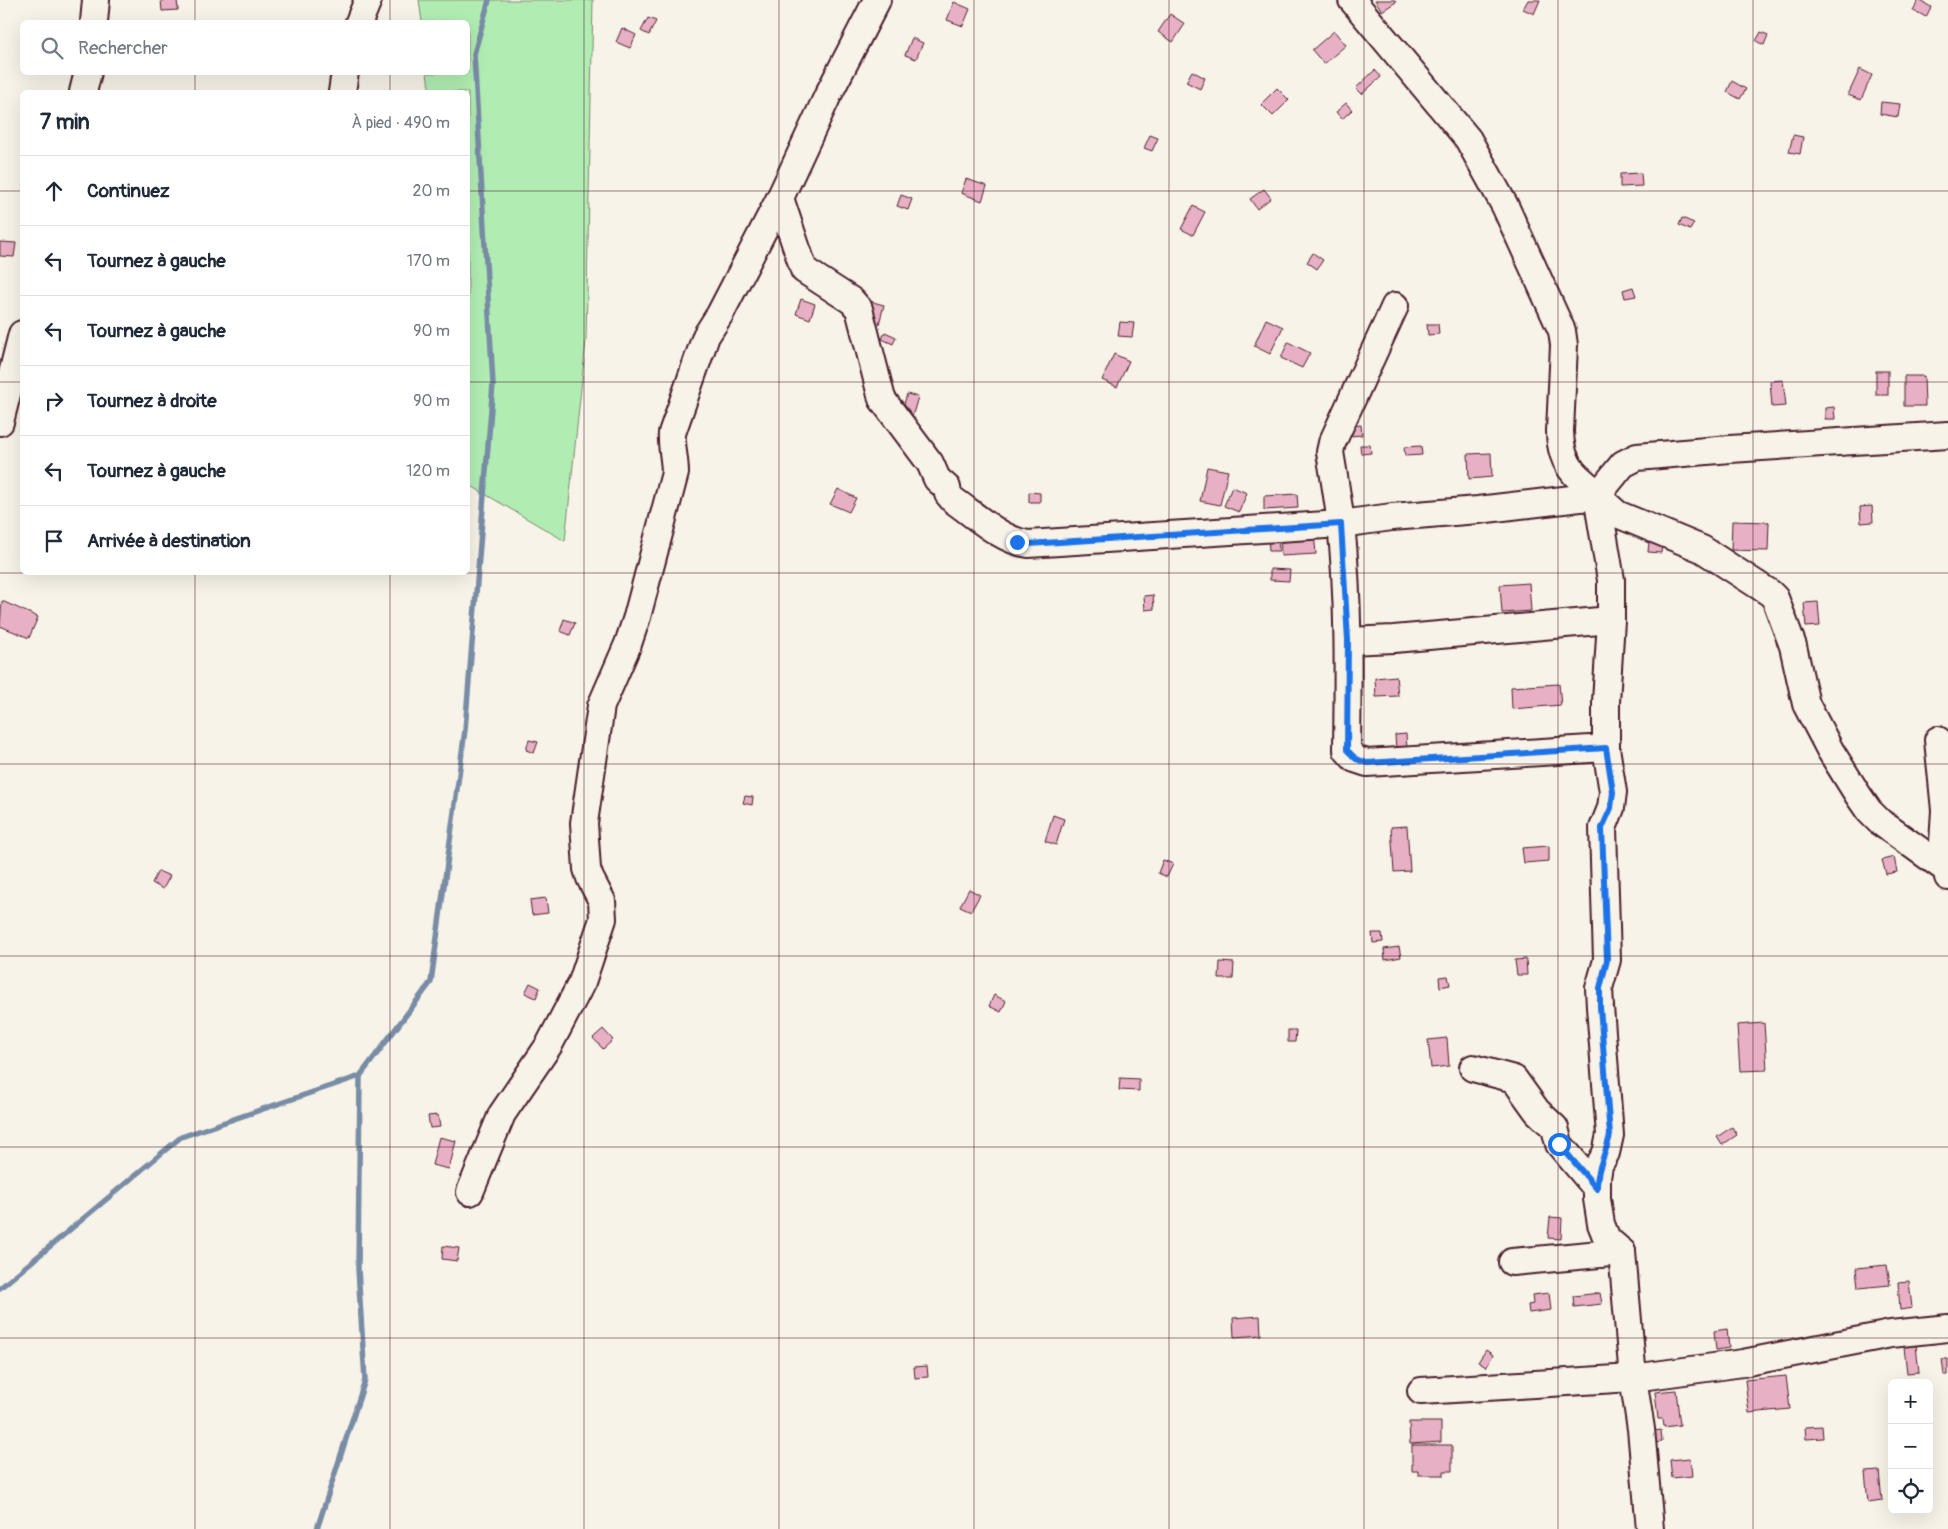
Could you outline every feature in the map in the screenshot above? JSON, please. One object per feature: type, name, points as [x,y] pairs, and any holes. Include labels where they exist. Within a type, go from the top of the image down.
[{"type":"street","points":[[94,20],[96,0]]},
{"type":"street","points":[[360,20],[368,0]]},
{"type":"street","points":[[470,1192],[502,1114],[549,1044],[582,982],[603,919],[602,901],[587,868],[584,823],[601,706],[628,644],[637,617],[675,473],[675,460],[671,446],[672,433],[706,336],[720,314],[780,198],[828,95],[877,0]]},
{"type":"street","points":[[1352,0],[1468,139],[1505,206],[1562,331],[1564,345],[1560,443],[1574,474],[1593,489],[1597,496],[1617,514],[1702,549],[1775,598],[1793,646],[1806,704],[1830,750],[1858,795],[1869,811],[1880,822],[1948,874]]},
{"type":"street","points":[[84,90],[87,75]]},
{"type":"street","points":[[342,90],[345,75]]},
{"type":"street","points":[[780,198],[804,270],[852,301],[859,309],[882,399],[930,463],[937,479],[947,488],[948,494],[953,500],[1006,537],[1017,542],[1028,544],[1341,524],[1392,517],[1478,510],[1597,496],[1623,464],[1637,457],[1948,435]]},
{"type":"street","points":[[1395,306],[1332,443],[1330,452],[1341,524],[1348,640],[1347,750],[1356,759],[1367,763],[1606,748]]},
{"type":"street","points":[[0,422],[20,342]]},
{"type":"street","points":[[1597,496],[1610,580],[1611,620],[1606,702],[1606,748],[1613,792],[1611,808],[1602,828],[1607,960],[1600,988],[1610,1135],[1606,1153],[1599,1165],[1597,1189],[1600,1224],[1607,1239],[1622,1252],[1633,1378],[1642,1438],[1650,1529]]},
{"type":"street","points":[[1348,640],[1394,639],[1611,620]]},
{"type":"street","points":[[1938,740],[1946,810],[1943,844],[1948,874]]},
{"type":"street","points":[[1473,1068],[1514,1079],[1536,1111],[1555,1128],[1559,1144],[1597,1189]]},
{"type":"street","points":[[1512,1262],[1622,1252]]},
{"type":"street","points":[[1421,1391],[1633,1378],[1743,1363],[1891,1334],[1948,1328]]},
{"type":"green space","points":[[419,0],[593,0],[586,341],[565,541],[470,485],[470,90],[430,90],[427,75],[470,75],[470,20],[422,20]]},
{"type":"building","points":[[161,0],[177,0],[178,10],[162,11]]},
{"type":"building","points":[[1375,0],[1395,0],[1396,2],[1382,11]]},
{"type":"building","points":[[1528,0],[1540,0],[1534,14],[1523,9]]},
{"type":"building","points":[[1919,0],[1931,7],[1926,17],[1913,10]]},
{"type":"building","points":[[954,2],[970,9],[963,26],[947,20]]},
{"type":"building","points":[[1170,14],[1185,24],[1173,42],[1158,32]]},
{"type":"building","points":[[648,18],[656,21],[649,35],[641,31]]},
{"type":"building","points":[[622,28],[636,35],[630,48],[616,42]]},
{"type":"building","points":[[1334,31],[1346,45],[1324,64],[1312,50]]},
{"type":"building","points":[[1761,32],[1768,35],[1764,45],[1756,41]]},
{"type":"building","points":[[912,38],[923,43],[916,59],[905,55]]},
{"type":"building","points":[[1860,69],[1872,75],[1861,100],[1848,95]]},
{"type":"building","points":[[1375,70],[1381,77],[1362,94],[1356,88]]},
{"type":"building","points":[[1192,71],[1205,78],[1200,89],[1186,82]]},
{"type":"building","points":[[1732,81],[1746,89],[1740,99],[1727,92]]},
{"type":"building","points":[[1277,88],[1289,100],[1273,116],[1261,104]]},
{"type":"building","points":[[1881,102],[1900,104],[1898,117],[1880,114]]},
{"type":"building","points":[[1346,103],[1352,110],[1342,119],[1336,112]]},
{"type":"building","points":[[1150,135],[1158,138],[1152,151],[1144,148]]},
{"type":"building","points":[[1793,135],[1803,137],[1800,154],[1789,152]]},
{"type":"building","points":[[1641,173],[1642,186],[1620,187],[1620,174]]},
{"type":"building","points":[[966,179],[987,186],[982,201],[961,193]]},
{"type":"building","points":[[1264,189],[1271,198],[1257,209],[1250,199]]},
{"type":"building","points":[[901,195],[912,199],[908,210],[897,206]]},
{"type":"building","points":[[1193,206],[1205,212],[1193,235],[1181,229]]},
{"type":"building","points":[[1682,218],[1694,223],[1690,230],[1679,225]]},
{"type":"building","points":[[0,242],[16,243],[14,257],[0,256]]},
{"type":"building","points":[[1313,253],[1323,260],[1317,269],[1307,262]]},
{"type":"building","points":[[1633,287],[1636,296],[1625,298],[1623,290]]},
{"type":"building","points":[[801,299],[815,304],[810,319],[796,314]]},
{"type":"building","points":[[869,301],[884,305],[879,324],[864,320]]},
{"type":"building","points":[[1266,319],[1283,327],[1270,354],[1254,346]]},
{"type":"building","points":[[1120,322],[1134,323],[1132,337],[1118,336]]},
{"type":"building","points":[[1427,324],[1438,324],[1439,334],[1428,335]]},
{"type":"building","points":[[885,332],[896,337],[893,344],[882,339]]},
{"type":"building","points":[[1288,342],[1310,353],[1302,368],[1281,358]]},
{"type":"building","points":[[1114,354],[1129,361],[1117,387],[1102,380]]},
{"type":"building","points":[[1876,371],[1888,371],[1888,395],[1876,395]]},
{"type":"building","points":[[1904,376],[1924,376],[1925,406],[1904,406]]},
{"type":"building","points":[[1783,380],[1786,406],[1772,407],[1770,381]]},
{"type":"building","points":[[907,394],[918,397],[912,417],[901,414]]},
{"type":"building","points":[[1834,407],[1835,419],[1825,419],[1825,408]]},
{"type":"building","points":[[1361,425],[1362,435],[1350,436],[1349,426]]},
{"type":"building","points":[[1360,445],[1370,445],[1371,453],[1361,454]]},
{"type":"building","points":[[1421,446],[1422,455],[1405,456],[1404,447]]},
{"type":"building","points":[[1491,453],[1492,477],[1469,479],[1468,454]]},
{"type":"building","points":[[1207,467],[1228,471],[1220,505],[1200,501]]},
{"type":"building","points":[[1232,487],[1247,493],[1239,512],[1224,506]]},
{"type":"building","points":[[838,489],[856,498],[849,512],[830,504]]},
{"type":"building","points":[[1029,492],[1040,493],[1040,502],[1029,502]]},
{"type":"building","points":[[1297,494],[1298,508],[1264,510],[1264,496]]},
{"type":"building","points":[[1872,506],[1873,522],[1861,523],[1860,507]]},
{"type":"building","points":[[1732,521],[1769,522],[1768,551],[1731,550]]},
{"type":"building","points":[[1280,532],[1314,533],[1316,554],[1281,556]]},
{"type":"building","points":[[1650,533],[1663,535],[1661,553],[1648,552]]},
{"type":"building","points":[[1268,534],[1278,534],[1279,551],[1269,551]]},
{"type":"building","points":[[1270,569],[1290,570],[1289,581],[1270,580]]},
{"type":"building","points":[[1529,583],[1531,611],[1502,613],[1500,585]]},
{"type":"building","points":[[1153,595],[1154,609],[1145,610],[1144,596]]},
{"type":"building","points":[[2,601],[38,617],[29,638],[0,626]]},
{"type":"building","points":[[1818,602],[1820,626],[1806,627],[1804,603]]},
{"type":"building","points":[[564,619],[575,623],[570,635],[560,631]]},
{"type":"building","points":[[1396,676],[1398,696],[1376,697],[1375,678]]},
{"type":"building","points":[[1559,684],[1561,705],[1512,709],[1511,687]]},
{"type":"building","points":[[1406,734],[1407,750],[1396,750],[1395,735]]},
{"type":"building","points":[[529,740],[538,742],[534,753],[526,750]]},
{"type":"building","points":[[745,796],[753,797],[752,805],[743,803]]},
{"type":"building","points":[[1053,815],[1064,819],[1056,845],[1045,841]]},
{"type":"building","points":[[1407,826],[1410,871],[1394,872],[1391,827]]},
{"type":"building","points":[[1549,846],[1549,861],[1524,863],[1522,848]]},
{"type":"building","points":[[1894,857],[1897,872],[1886,874],[1882,860]]},
{"type":"building","points":[[1163,860],[1173,864],[1167,877],[1158,873]]},
{"type":"building","points":[[158,871],[170,876],[163,889],[152,883]]},
{"type":"building","points":[[969,889],[980,895],[971,911],[960,906]]},
{"type":"building","points":[[546,898],[548,913],[532,915],[530,900]]},
{"type":"building","points":[[1372,933],[1382,933],[1383,942],[1373,943]]},
{"type":"building","points":[[1399,947],[1401,957],[1385,960],[1384,949]]},
{"type":"building","points":[[1526,959],[1527,975],[1517,975],[1515,960]]},
{"type":"building","points":[[1220,962],[1234,963],[1233,979],[1219,979]]},
{"type":"building","points":[[1448,976],[1450,985],[1440,987],[1439,977]]},
{"type":"building","points":[[530,983],[540,988],[536,998],[525,993]]},
{"type":"building","points":[[994,995],[1006,1001],[1001,1012],[989,1006]]},
{"type":"building","points":[[1764,1023],[1767,1070],[1740,1071],[1737,1025]]},
{"type":"building","points":[[603,1029],[613,1040],[603,1049],[593,1038]]},
{"type":"building","points":[[1288,1030],[1296,1030],[1295,1042],[1288,1042]]},
{"type":"building","points":[[1447,1038],[1449,1066],[1431,1068],[1428,1040]]},
{"type":"building","points":[[1120,1078],[1139,1079],[1139,1091],[1119,1090]]},
{"type":"building","points":[[438,1115],[440,1127],[430,1128],[428,1116]]},
{"type":"building","points":[[1732,1127],[1737,1135],[1722,1145],[1717,1137]]},
{"type":"building","points":[[439,1137],[456,1141],[449,1169],[432,1165]]},
{"type":"building","points":[[1550,1217],[1562,1218],[1561,1239],[1548,1238]]},
{"type":"building","points":[[443,1246],[459,1248],[457,1261],[442,1259]]},
{"type":"building","points":[[1887,1265],[1890,1285],[1858,1288],[1856,1268]]},
{"type":"building","points":[[1909,1281],[1912,1308],[1900,1310],[1898,1282]]},
{"type":"building","points":[[1549,1293],[1551,1310],[1529,1313],[1528,1305],[1533,1304],[1532,1295]]},
{"type":"building","points":[[1600,1293],[1602,1304],[1574,1307],[1573,1296]]},
{"type":"building","points":[[1260,1316],[1261,1335],[1234,1337],[1233,1318]]},
{"type":"building","points":[[1727,1329],[1729,1348],[1716,1350],[1714,1331]]},
{"type":"building","points":[[1916,1345],[1919,1372],[1907,1373],[1904,1347]]},
{"type":"building","points":[[1486,1350],[1493,1355],[1486,1367],[1478,1362]]},
{"type":"building","points":[[1942,1359],[1948,1359],[1948,1375],[1944,1375]]},
{"type":"building","points":[[927,1366],[928,1377],[915,1378],[914,1367]]},
{"type":"building","points":[[1786,1376],[1790,1409],[1749,1413],[1745,1380]]},
{"type":"building","points":[[1676,1390],[1680,1425],[1664,1427],[1663,1419],[1658,1419],[1655,1392]]},
{"type":"building","points":[[1409,1422],[1441,1422],[1441,1442],[1410,1444]]},
{"type":"building","points":[[1822,1426],[1823,1438],[1806,1439],[1805,1427]]},
{"type":"building","points":[[1661,1430],[1662,1442],[1646,1444],[1645,1432]]},
{"type":"building","points":[[1412,1445],[1452,1445],[1452,1471],[1444,1471],[1444,1475],[1418,1475],[1418,1471],[1412,1471]]},
{"type":"building","points":[[1690,1458],[1692,1476],[1672,1478],[1670,1460]]},
{"type":"building","points":[[1879,1471],[1882,1501],[1868,1503],[1865,1472]]},
{"type":"waterway","points":[[0,1288],[181,1137],[360,1076],[431,982],[465,730],[493,384],[474,54],[489,0]]},
{"type":"waterway","points":[[317,1529],[365,1380],[358,1269],[360,1076]]},
{"type":"route","points":[[1017,542],[1028,544],[1341,524],[1348,640],[1347,750],[1356,759],[1367,763],[1606,748],[1613,800],[1602,828],[1606,889],[1607,960],[1600,988],[1600,1007],[1610,1135],[1606,1153],[1599,1165],[1597,1189],[1559,1144]]}]
